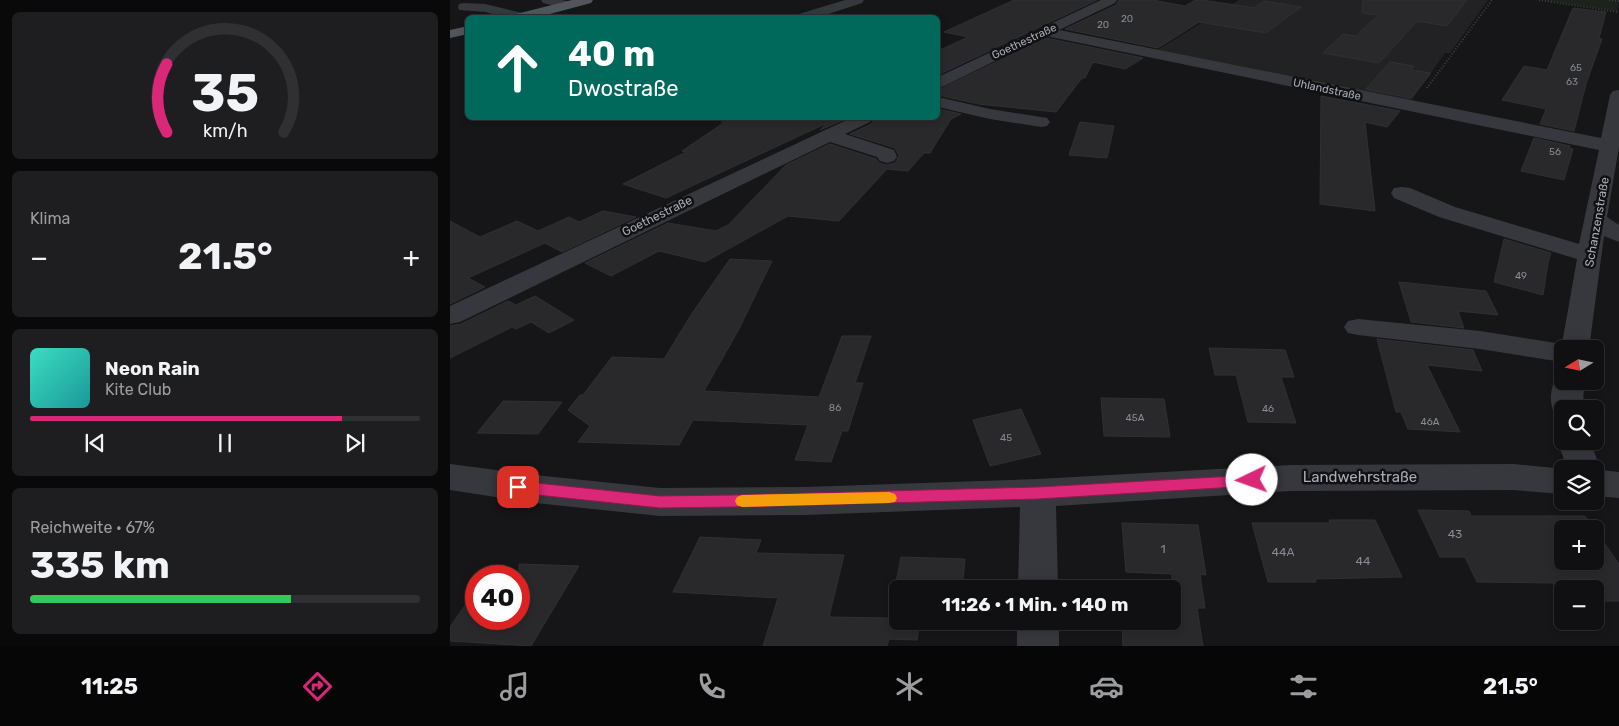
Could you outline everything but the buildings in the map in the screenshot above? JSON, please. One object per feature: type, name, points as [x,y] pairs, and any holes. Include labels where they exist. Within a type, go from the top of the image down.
[{"type":"main road","points":[[534,15],[587,0]]},
{"type":"main road","points":[[450,34],[465,31]]},
{"type":"street","points":[[547,0],[566,5]]},
{"type":"street","points":[[810,15],[858,0]]},
{"type":"street","name":"Goethestraße","points":[[940,82],[1111,0]]},
{"type":"street","points":[[464,7],[485,8],[518,15]]},
{"type":"street","name":"Uhlandstraße","points":[[1045,32],[1610,146]]},
{"type":"street","name":"Schanzenstraße","points":[[1576,340],[1595,220],[1619,95]]},
{"type":"street","points":[[940,102],[990,114],[1041,122]]},
{"type":"street","name":"Goethestraße","points":[[450,316],[860,120]]},
{"type":"street","points":[[828,135],[882,152],[887,154],[887,157]]},
{"type":"street","points":[[1402,193],[1448,212],[1590,255]]},
{"type":"street","points":[[1595,220],[1619,235]]},
{"type":"street","points":[[1358,326],[1480,340],[1554,352]]},
{"type":"street","name":"Landwehrstraße","points":[[450,478],[660,502],[1038,493],[1291,478],[1513,477],[1554,480]]},
{"type":"street","points":[[1604,484],[1619,485]]},
{"type":"street","points":[[1038,493],[1038,580]]},
{"type":"street","points":[[1038,630],[1038,646]]},
{"type":"path","points":[[1413,107],[1492,0]]},
{"type":"path","points":[[1539,0],[1619,12]]},
{"type":"path","points":[[1609,0],[1619,1]]},
{"type":"shaded area","points":[[1239,0],[1488,0],[1450,53],[1445,53],[1411,101],[1156,51]]},
{"type":"shaded area","points":[[1543,0],[1619,0],[1617,11]]},
{"type":"slow traffic","points":[[742,501],[889,498]]},
{"type":"route","points":[[518,487],[660,502],[1038,493],[1252,480]]}]
